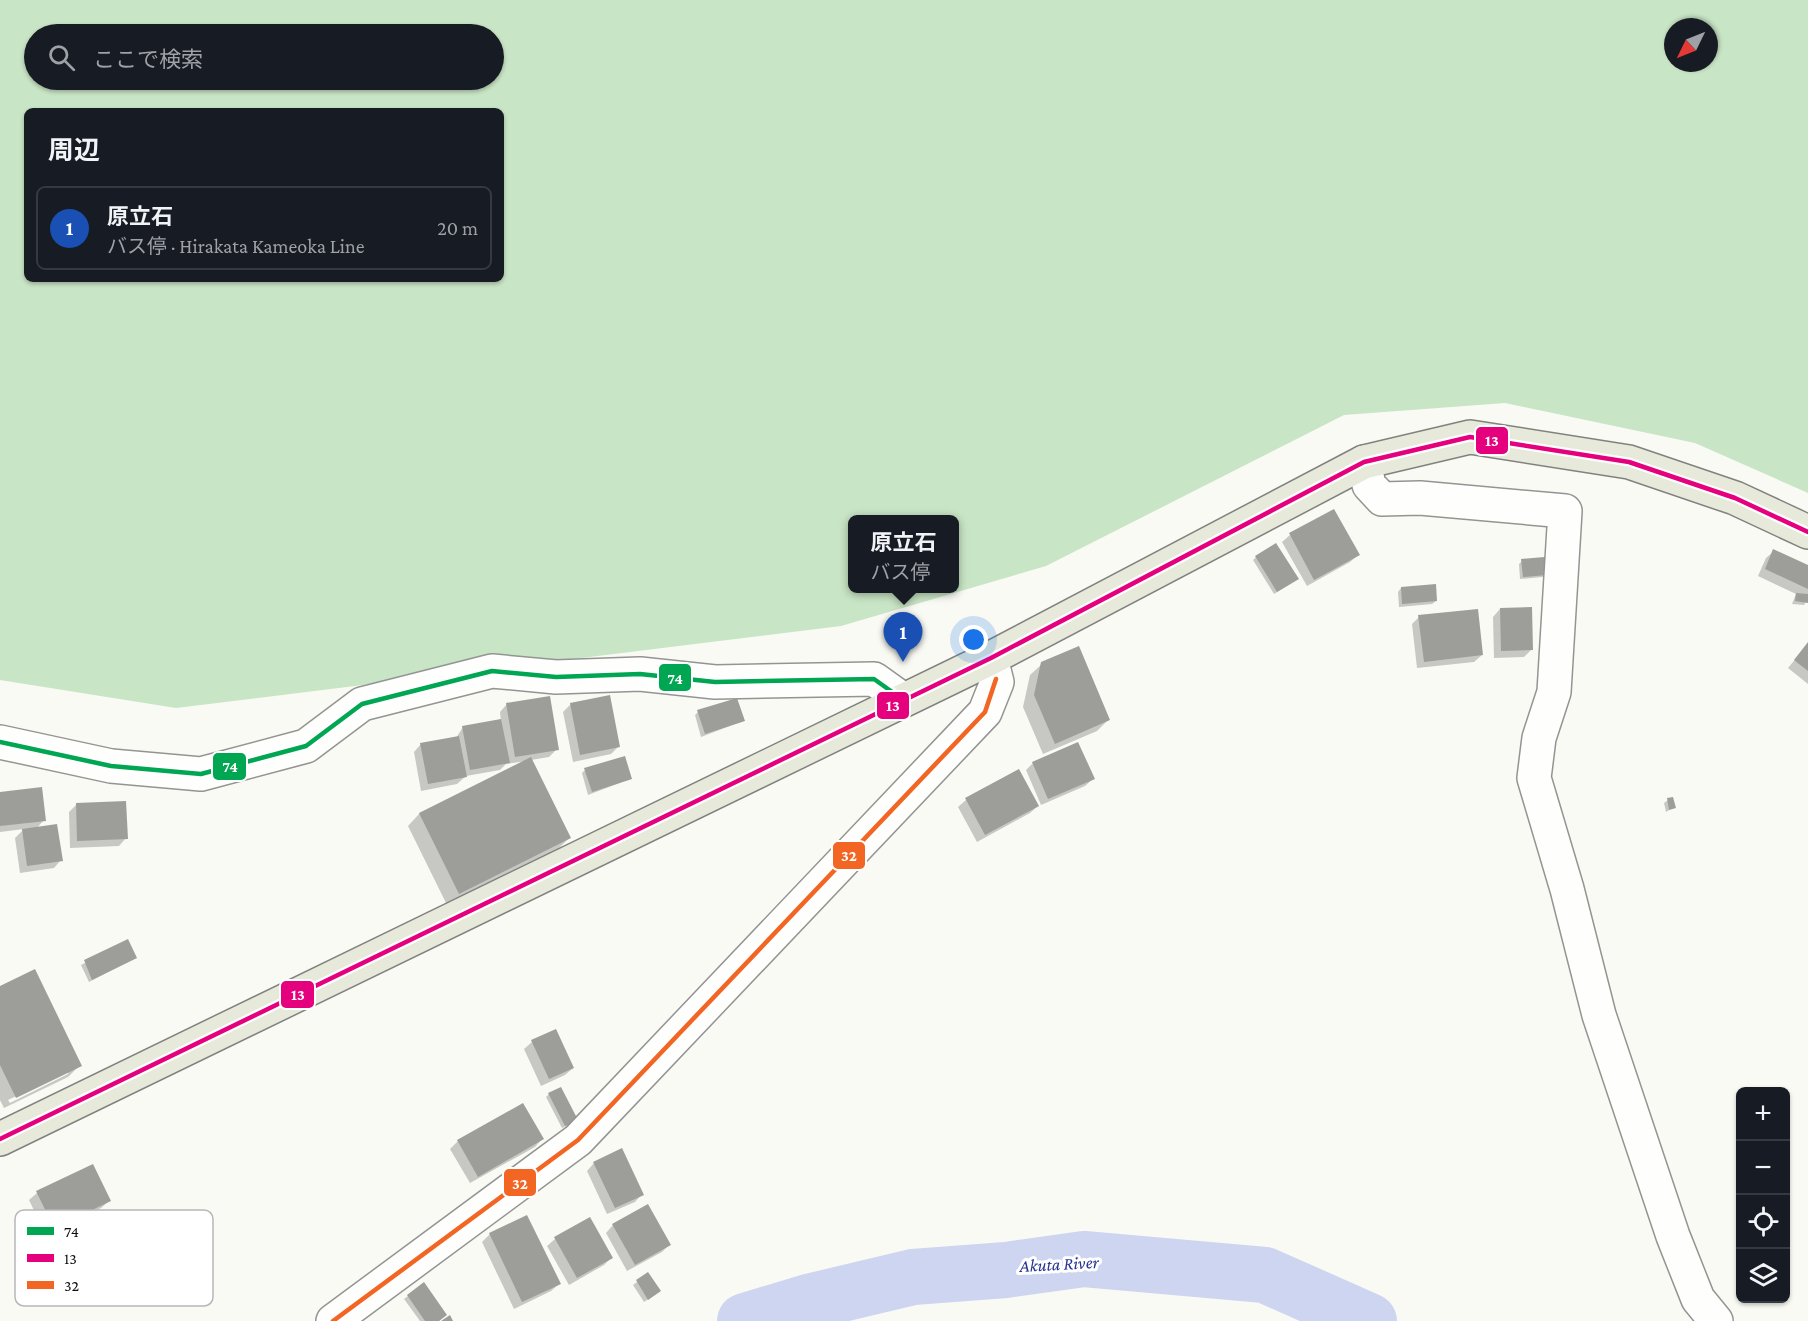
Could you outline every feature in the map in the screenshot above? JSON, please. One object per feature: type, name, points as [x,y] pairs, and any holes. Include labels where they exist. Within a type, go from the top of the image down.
[{"type":"main road","points":[[0,1139],[902,699],[991,658],[1364,462],[1470,437],[1629,462],[1736,498],[1808,532]]},
{"type":"street","points":[[1364,462],[1369,485],[1382,499],[1420,498],[1565,511],[1554,692],[1539,738],[1534,778],[1567,889],[1599,1015],[1673,1236],[1698,1299],[1716,1321]]},
{"type":"street","points":[[333,1321],[578,1140],[984,712],[997,682],[991,658]]},
{"type":"street","points":[[0,742],[111,766],[201,774],[306,746],[363,704],[492,671],[556,677],[640,674],[715,682],[874,679],[902,699]]},
{"type":"green space","points":[[0,0],[1808,0],[1808,493],[1695,443],[1505,403],[1344,415],[1046,566],[959,591],[959,515],[848,515],[848,593],[954,593],[841,626],[176,708],[0,680]]},
{"type":"building","points":[[1334,509],[1360,555],[1314,580],[1289,533]]},
{"type":"building","points":[[1276,543],[1299,579],[1277,592],[1255,556]]},
{"type":"building","points":[[1773,549],[1808,565],[1808,589],[1765,569]]},
{"type":"building","points":[[1556,556],[1558,574],[1523,577],[1521,559]]},
{"type":"building","points":[[1436,584],[1437,601],[1402,604],[1401,587]]},
{"type":"building","points":[[1796,593],[1808,594],[1808,603],[1795,601]]},
{"type":"building","points":[[1532,607],[1533,650],[1501,651],[1500,608]]},
{"type":"building","points":[[1478,609],[1483,655],[1424,662],[1418,615]]},
{"type":"building","points":[[1808,642],[1808,671],[1794,660]]},
{"type":"building","points":[[1079,646],[1110,720],[1055,744],[1034,695],[1041,662]]},
{"type":"building","points":[[610,695],[620,747],[580,755],[570,703]]},
{"type":"building","points":[[550,696],[559,750],[515,757],[506,703]]},
{"type":"building","points":[[737,698],[745,721],[705,734],[697,710]]},
{"type":"building","points":[[501,719],[510,763],[470,770],[462,726]]},
{"type":"building","points":[[459,736],[467,777],[428,784],[420,743]]},
{"type":"building","points":[[1078,742],[1095,779],[1048,799],[1032,762]]},
{"type":"building","points":[[625,756],[632,779],[592,792],[584,768]]},
{"type":"building","points":[[531,757],[571,838],[459,894],[419,813]]},
{"type":"building","points":[[1019,769],[1039,806],[985,835],[965,798]]},
{"type":"building","points":[[42,787],[46,821],[0,826],[0,792]]},
{"type":"building","points":[[1673,797],[1676,808],[1669,810],[1667,798]]},
{"type":"building","points":[[126,801],[128,839],[77,841],[76,803]]},
{"type":"building","points":[[57,824],[63,861],[27,866],[22,829]]},
{"type":"building","points":[[128,939],[137,958],[92,980],[84,960]]},
{"type":"building","points":[[35,969],[82,1066],[16,1098],[0,1065],[0,986]]},
{"type":"building","points":[[556,1029],[574,1068],[549,1079],[531,1040]]},
{"type":"building","points":[[561,1087],[578,1120],[565,1126],[548,1093]]},
{"type":"building","points":[[523,1103],[544,1139],[478,1177],[457,1140]]},
{"type":"building","points":[[622,1148],[644,1195],[615,1208],[593,1162]]},
{"type":"building","points":[[93,1164],[111,1201],[92,1210],[45,1210],[36,1191]]},
{"type":"building","points":[[648,1204],[671,1245],[635,1265],[612,1224]]},
{"type":"building","points":[[527,1215],[561,1284],[522,1302],[489,1233]]},
{"type":"building","points":[[590,1217],[613,1258],[577,1278],[554,1237]]},
{"type":"building","points":[[648,1272],[661,1291],[648,1300],[636,1280]]},
{"type":"building","points":[[424,1282],[447,1315],[439,1321],[425,1321],[407,1295]]},
{"type":"building","points":[[450,1315],[453,1321],[441,1321]]},
{"type":"waterway","name":"Akuta River","points":[[745,1321],[808,1302],[913,1277],[1006,1270],[1084,1259],[1265,1275],[1369,1321]]},
{"type":"transit line","name":"13","points":[[0,1139],[991,658],[1364,462],[1470,437],[1629,462],[1735,498],[1808,532]]},
{"type":"transit line","name":"74","points":[[0,742],[111,766],[201,774],[306,746],[362,704],[492,671],[556,677],[640,674],[715,682],[874,679],[902,699]]},
{"type":"transit line","name":"32","points":[[333,1321],[578,1140],[985,712],[996,679]]},
{"type":"place","name":"原立石","points":[[903,662]]}]
